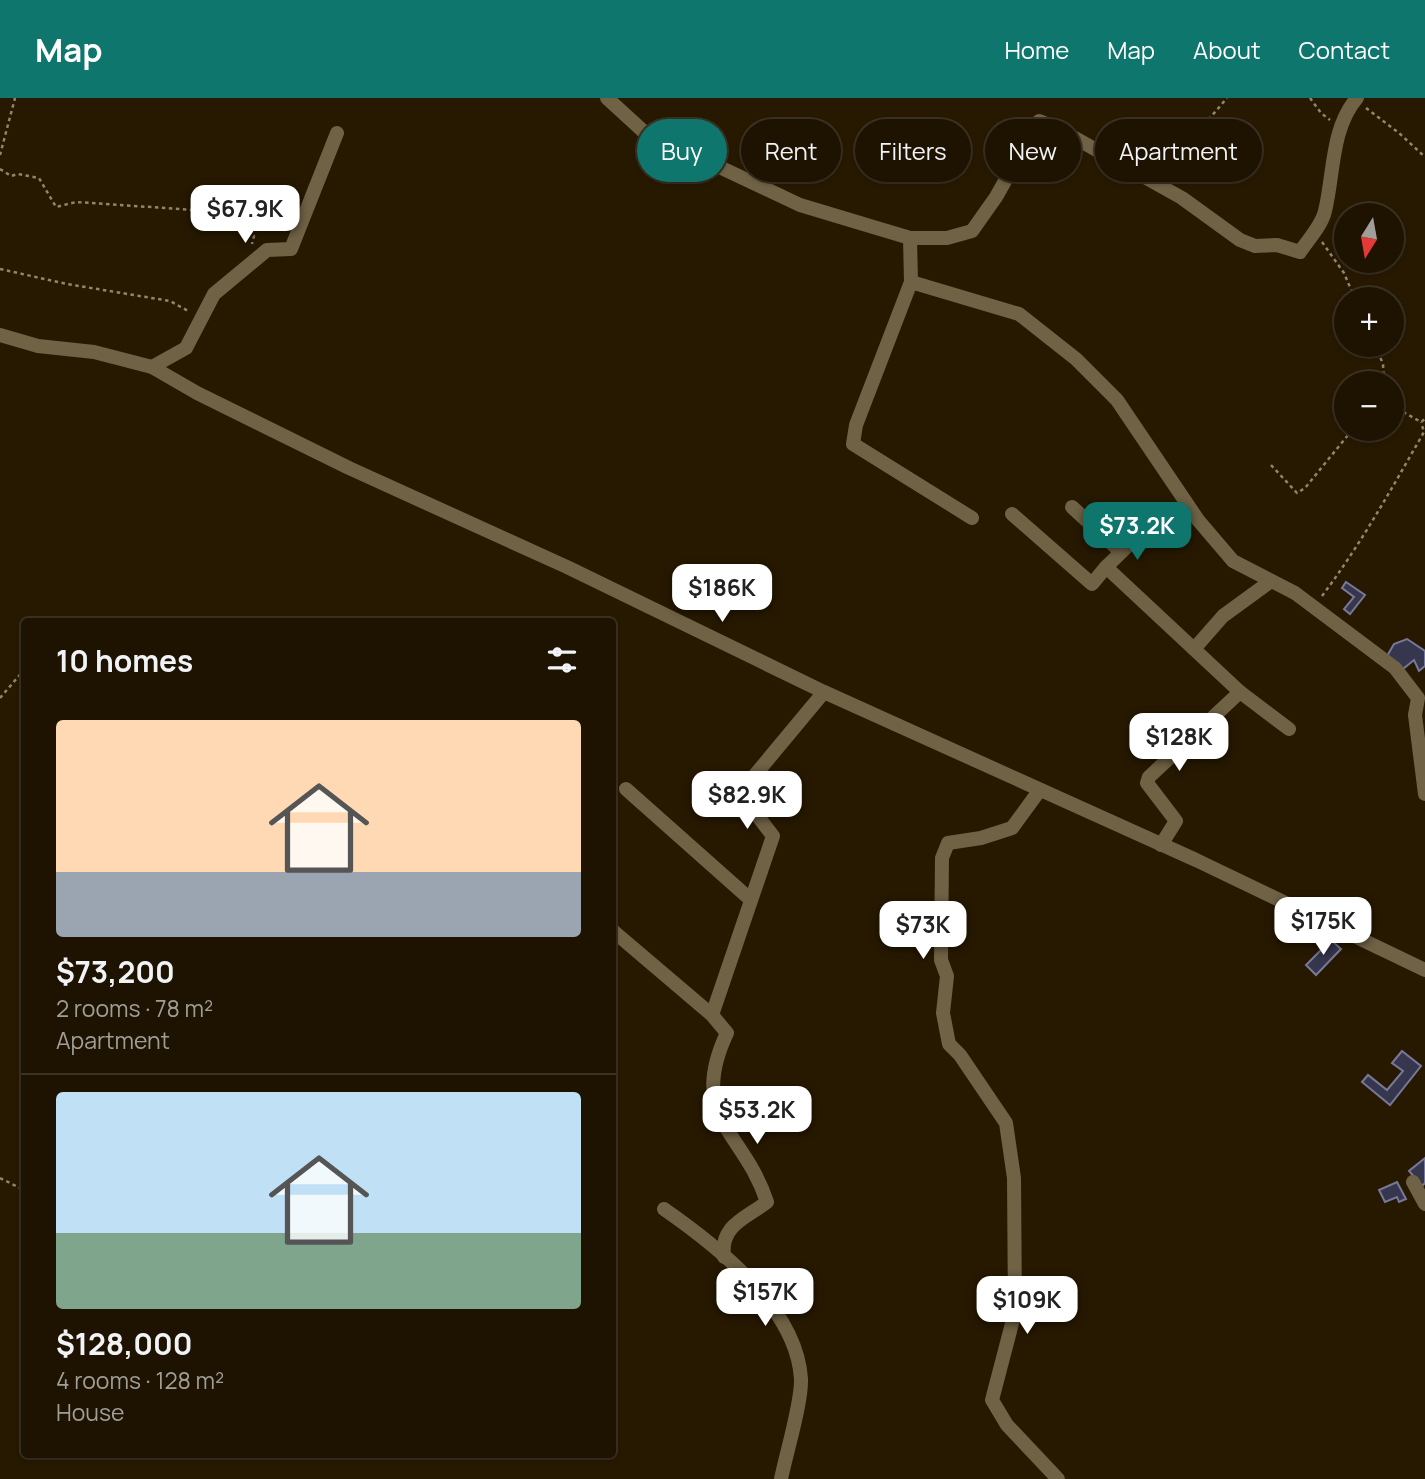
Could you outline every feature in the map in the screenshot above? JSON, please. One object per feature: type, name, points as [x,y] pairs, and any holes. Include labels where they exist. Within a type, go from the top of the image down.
[{"type":"street","points":[[607,98],[643,131],[800,205],[910,237],[947,238],[972,231],[996,197],[1039,121],[1059,129],[1182,198],[1240,240],[1255,246],[1277,245],[1300,252],[1325,213],[1328,179],[1341,128],[1347,110],[1356,99]]},
{"type":"street","points":[[152,367],[186,348],[214,295],[268,250],[291,249],[337,133]]},
{"type":"street","points":[[910,237],[911,282],[856,425],[853,444],[972,518]]},
{"type":"street","points":[[911,282],[1019,314],[1076,359],[1116,400],[1198,520],[1233,561],[1295,593],[1395,668],[1418,698],[1415,715],[1425,794]]},
{"type":"street","points":[[0,335],[38,346],[94,352],[152,367],[197,393],[349,468],[567,567],[824,692],[1161,845],[1425,970]]},
{"type":"street","points":[[1072,507],[1121,552]]},
{"type":"street","points":[[1012,514],[1092,584],[1143,531]]},
{"type":"street","points":[[1106,567],[1240,692],[1289,729]]},
{"type":"street","points":[[1194,649],[1223,616],[1272,581]]},
{"type":"street","points":[[712,1015],[773,836],[740,793],[824,692]]},
{"type":"street","points":[[1161,845],[1176,821],[1150,790],[1147,783],[1150,777],[1240,692]]},
{"type":"street","points":[[626,789],[751,900]]},
{"type":"street","points":[[1039,791],[1012,828],[981,838],[948,843],[942,858],[941,960],[947,976],[943,1013],[949,1044],[960,1055],[1006,1123],[1014,1178],[1015,1312],[992,1400],[1007,1425],[1058,1479]]},
{"type":"street","points":[[616,933],[712,1015],[727,1033],[712,1070],[712,1092],[728,1133],[761,1186],[767,1202],[729,1228],[722,1242],[724,1257]]},
{"type":"street","points":[[1413,1182],[1425,1204]]},
{"type":"street","points":[[664,1209],[708,1240],[757,1290],[784,1324],[798,1354],[801,1382],[781,1479]]},
{"type":"path","points":[[0,155],[15,98]]},
{"type":"path","points":[[1155,183],[1227,98]]},
{"type":"path","points":[[1310,98],[1321,113],[1341,128]]},
{"type":"path","points":[[1356,99],[1425,157]]},
{"type":"path","points":[[0,169],[11,176],[18,174],[39,178],[55,207],[76,202],[209,211],[254,236],[252,245]]},
{"type":"path","points":[[1314,231],[1344,272],[1350,287]]},
{"type":"path","points":[[0,269],[67,284],[170,301],[191,312],[196,302]]},
{"type":"path","points":[[1313,608],[1357,549],[1371,520],[1424,432],[1421,422],[1404,412]]},
{"type":"path","points":[[1421,422],[1425,419]]},
{"type":"path","points":[[1271,465],[1297,493],[1305,488],[1343,441]]},
{"type":"path","points":[[0,698],[21,674]]},
{"type":"path","points":[[0,1178],[21,1188]]},
{"type":"building","points":[[1346,582],[1365,595],[1350,614],[1344,609],[1354,597],[1342,588]]},
{"type":"building","points":[[1407,639],[1425,651],[1425,666],[1419,671],[1414,660],[1403,669],[1387,656],[1394,644]]},
{"type":"building","points":[[1331,940],[1341,949],[1316,975],[1306,965]]},
{"type":"building","points":[[1402,1051],[1421,1066],[1390,1105],[1362,1082],[1368,1075],[1387,1090],[1403,1071],[1392,1063]]},
{"type":"building","points":[[1425,1158],[1425,1183],[1422,1186],[1409,1171]]},
{"type":"building","points":[[1397,1182],[1406,1199],[1399,1202],[1397,1197],[1385,1202],[1379,1190]]}]
